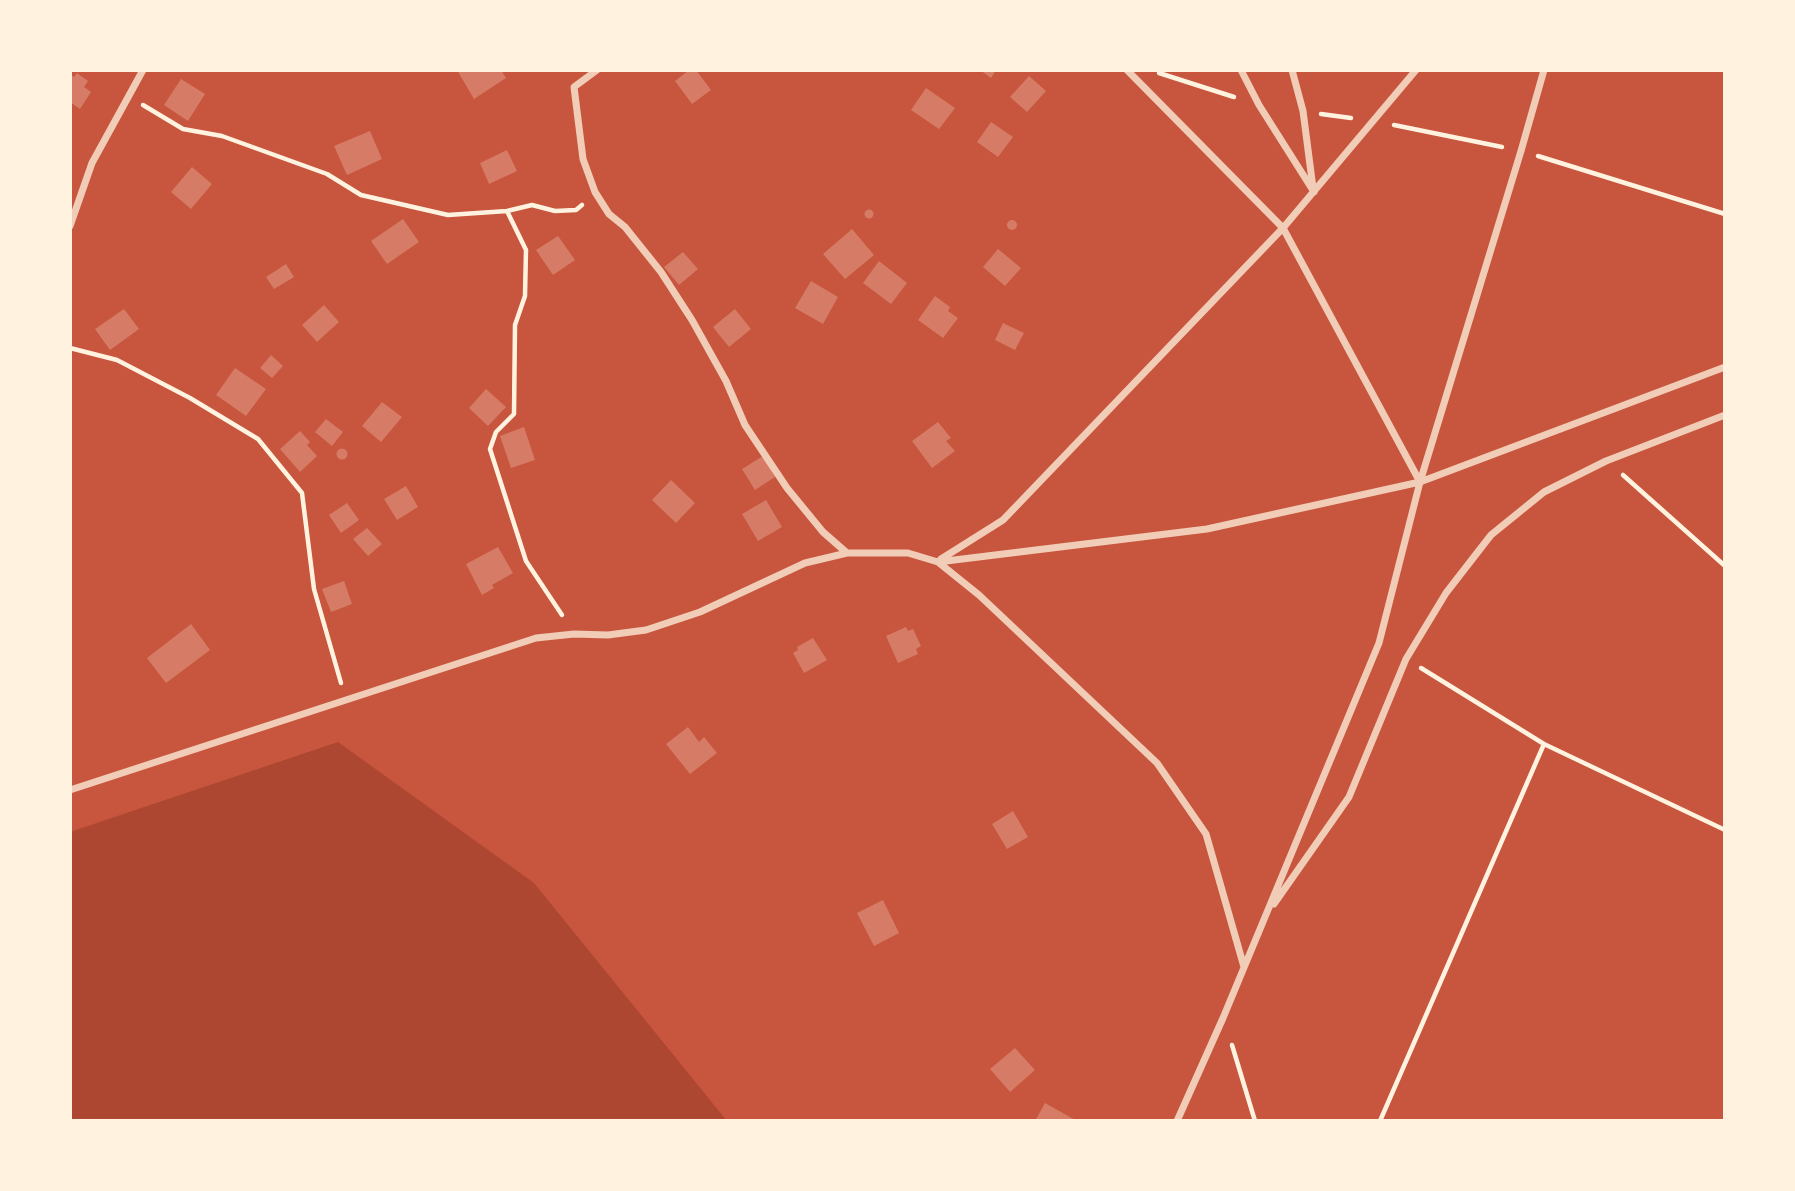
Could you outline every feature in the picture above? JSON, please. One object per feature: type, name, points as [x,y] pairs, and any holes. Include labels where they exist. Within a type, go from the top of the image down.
[{"type":"street","points":[[70,226],[92,163],[143,70]]},
{"type":"street","points":[[597,70],[574,87],[583,159],[595,192],[609,214],[625,227],[667,281],[726,381],[745,425],[787,488],[824,532],[847,553]]},
{"type":"street","points":[[1127,70],[1283,228],[1420,482]]},
{"type":"street","points":[[1241,70],[1259,105],[1314,192]]},
{"type":"street","points":[[1292,70],[1303,111],[1314,192]]},
{"type":"street","points":[[938,562],[1003,520],[1283,228],[1416,70]]},
{"type":"street","points":[[1177,1121],[1223,1018],[1379,643],[1420,482],[1544,70]]},
{"type":"street","points":[[938,562],[1208,529],[1420,482],[1725,368]]},
{"type":"street","points":[[1265,918],[1349,797],[1406,659],[1446,593],[1491,535],[1544,492],[1606,461],[1725,415]]},
{"type":"street","points":[[70,790],[536,638],[646,631],[700,612],[805,563],[847,553],[908,553],[938,562],[979,595],[1157,763],[1206,834],[1244,967]]},
{"type":"path","points":[[1148,70],[1259,105]]},
{"type":"path","points":[[128,96],[183,129],[222,136],[327,174],[361,195],[448,215],[507,211],[532,205],[555,211],[576,210],[595,192]]},
{"type":"path","points":[[1303,111],[1521,151],[1725,214]]},
{"type":"path","points":[[507,211],[526,250],[525,296],[515,325],[514,414],[496,432],[490,449],[526,561],[574,634]]},
{"type":"path","points":[[70,348],[117,360],[190,398],[258,439],[302,493],[314,589],[337,677],[349,699]]},
{"type":"path","points":[[1606,461],[1725,566]]},
{"type":"path","points":[[1406,659],[1544,744],[1725,830]]},
{"type":"path","points":[[1380,1121],[1544,744]]},
{"type":"path","points":[[1223,1018],[1255,1121]]},
{"type":"shaded area","points":[[338,742],[534,883],[727,1121],[70,1121],[70,832]]},
{"type":"building","points":[[457,70],[501,70],[506,78],[474,99]]},
{"type":"building","points":[[689,70],[696,70],[711,90],[692,104],[675,81]]},
{"type":"building","points":[[980,70],[996,70],[991,78]]},
{"type":"building","points":[[77,73],[88,81],[84,87],[91,92],[80,109],[70,102],[70,74],[74,77]]},
{"type":"building","points":[[1029,76],[1046,91],[1027,112],[1010,97]]},
{"type":"building","points":[[181,79],[205,94],[188,121],[164,105]]},
{"type":"building","points":[[926,88],[955,108],[939,129],[911,110]]},
{"type":"building","points":[[991,122],[1013,137],[998,157],[977,142]]},
{"type":"building","points":[[370,131],[382,159],[347,175],[334,146]]},
{"type":"building","points":[[507,150],[517,171],[489,184],[480,163]]},
{"type":"building","points":[[192,167],[212,184],[191,209],[171,192]]},
{"type":"building","points":[[869,209],[874,214],[869,219],[864,214]]},
{"type":"building","points":[[403,219],[419,242],[387,264],[371,241]]},
{"type":"building","points":[[1012,220],[1016,221],[1016,229],[1012,230],[1008,229],[1007,225],[1008,221]]},
{"type":"building","points":[[852,229],[874,255],[845,279],[823,254]]},
{"type":"building","points":[[558,236],[575,260],[553,275],[536,250]]},
{"type":"building","points":[[998,249],[1021,268],[1005,286],[983,267]]},
{"type":"building","points":[[683,252],[698,269],[679,285],[664,267]]},
{"type":"building","points":[[879,261],[907,283],[891,304],[863,283]]},
{"type":"building","points":[[286,264],[294,277],[274,289],[266,277]]},
{"type":"building","points":[[811,281],[838,297],[823,324],[795,308]]},
{"type":"building","points":[[935,296],[950,307],[948,311],[958,318],[943,338],[918,320]]},
{"type":"building","points":[[324,305],[339,322],[317,342],[302,325]]},
{"type":"building","points":[[124,309],[139,329],[110,350],[95,329]]},
{"type":"building","points":[[735,309],[751,329],[729,347],[713,327]]},
{"type":"building","points":[[1003,323],[1024,333],[1015,350],[995,340]]},
{"type":"building","points":[[271,355],[283,366],[272,378],[260,368]]},
{"type":"building","points":[[235,368],[266,389],[246,416],[216,395]]},
{"type":"building","points":[[486,389],[506,407],[488,426],[469,408]]},
{"type":"building","points":[[382,402],[402,417],[381,442],[362,426]]},
{"type":"building","points":[[326,419],[343,432],[332,446],[315,432]]},
{"type":"building","points":[[938,422],[951,438],[946,441],[955,451],[932,468],[912,441]]},
{"type":"building","points":[[524,427],[535,460],[511,468],[500,436]]},
{"type":"building","points":[[300,431],[317,456],[300,472],[280,449]]},
{"type":"building","points":[[342,449],[346,450],[346,458],[342,459],[338,458],[337,454],[338,450]]},
{"type":"building","points":[[763,456],[775,477],[755,490],[742,469]]},
{"type":"building","points":[[671,480],[695,503],[676,523],[652,500]]},
{"type":"building","points":[[406,486],[418,507],[397,520],[384,499]]},
{"type":"building","points":[[766,500],[782,527],[758,541],[742,514]]},
{"type":"building","points":[[347,503],[359,520],[341,533],[329,515]]},
{"type":"building","points":[[367,528],[382,544],[368,556],[353,539]]},
{"type":"building","points":[[498,547],[513,573],[492,585],[494,588],[482,595],[466,564]]},
{"type":"building","points":[[344,581],[352,604],[331,612],[322,589]]},
{"type":"building","points":[[191,624],[210,650],[166,683],[147,658]]},
{"type":"building","points":[[906,627],[908,631],[913,629],[921,646],[916,649],[918,654],[898,663],[886,636]]},
{"type":"building","points":[[813,638],[827,660],[804,673],[793,653],[798,650],[797,647]]},
{"type":"building","points":[[688,727],[699,742],[704,737],[717,753],[690,774],[666,744]]},
{"type":"building","points":[[1013,811],[1028,837],[1007,849],[992,824]]},
{"type":"building","points":[[883,900],[899,933],[874,946],[857,913]]},
{"type":"building","points":[[1015,1048],[1035,1070],[1010,1092],[990,1069]]},
{"type":"building","points":[[1045,1103],[1077,1121],[1035,1121]]}]
